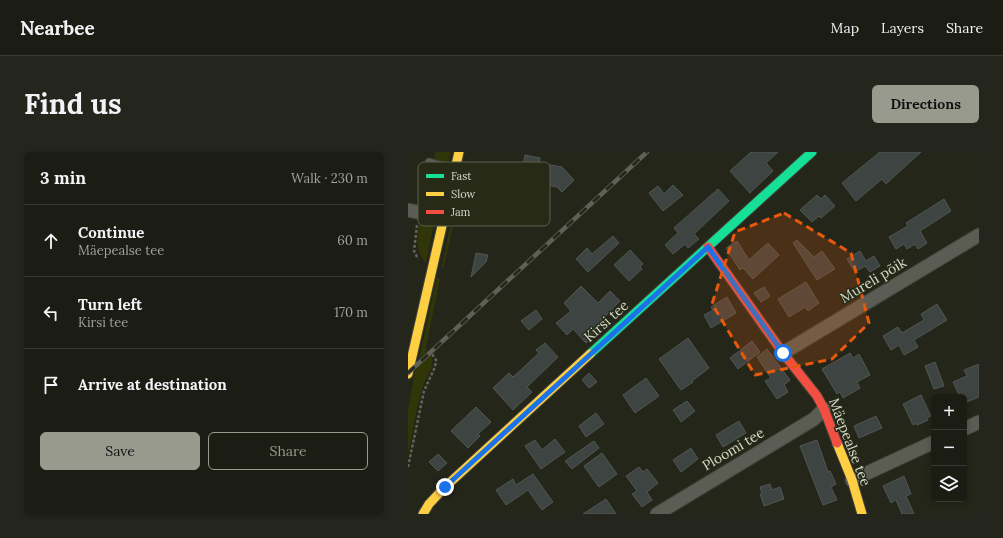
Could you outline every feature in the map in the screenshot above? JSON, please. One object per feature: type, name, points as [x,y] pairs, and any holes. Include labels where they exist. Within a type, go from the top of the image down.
[{"type":"street","points":[[456,162],[458,152]]},
{"type":"street","name":"Kirsi tee","points":[[423,514],[429,504],[445,487],[812,152]]},
{"type":"street","points":[[408,210],[418,212]]},
{"type":"street","points":[[408,374],[442,226]]},
{"type":"street","name":"Mureli põik","points":[[783,353],[979,235]]},
{"type":"street","name":"Mäepealse tee","points":[[708,247],[783,353],[817,396],[824,409],[852,480],[862,514]]},
{"type":"street","name":"Ploomi tee","points":[[657,514],[814,419],[824,409]]},
{"type":"street","points":[[967,427],[979,422]]},
{"type":"street","points":[[852,480],[931,443]]},
{"type":"path","points":[[408,468],[424,391],[435,367],[436,360],[430,352],[430,348]]},
{"type":"highlighted area","points":[[784,213],[851,253],[869,323],[832,359],[755,375],[712,304],[735,232]]},
{"type":"green space","points":[[435,152],[451,152],[448,162],[434,159]]},
{"type":"green space","points":[[419,226],[431,226],[433,228],[426,263],[418,248],[417,237]]},
{"type":"green space","points":[[450,226],[453,226],[444,266],[441,268]]},
{"type":"green space","points":[[437,277],[440,279],[426,347],[427,351],[419,359]]},
{"type":"green space","points":[[431,355],[432,365],[419,399],[408,455],[408,409],[416,367]]},
{"type":"building","points":[[751,152],[778,152],[766,163],[773,171],[750,193],[730,171]]},
{"type":"building","points":[[880,152],[921,152],[886,184],[882,179],[856,201],[842,183]]},
{"type":"building","points":[[525,155],[540,158],[539,162],[524,162]]},
{"type":"building","points":[[550,165],[562,167],[574,180],[562,192],[557,187],[550,186]]},
{"type":"building","points":[[673,185],[683,195],[663,211],[649,193],[658,186],[664,194]]},
{"type":"building","points":[[718,189],[729,201],[694,234],[699,239],[688,248],[685,244],[673,254],[665,245],[678,233],[674,228]]},
{"type":"building","points":[[817,195],[821,199],[825,195],[835,206],[821,218],[819,216],[812,222],[800,210]]},
{"type":"building","points":[[944,199],[951,211],[920,231],[927,243],[918,249],[915,244],[907,249],[904,244],[896,249],[889,237],[908,226],[906,223]]},
{"type":"building","points":[[613,236],[619,243],[588,272],[576,259],[587,248],[592,254]]},
{"type":"building","points":[[797,240],[814,257],[822,251],[835,269],[817,280],[793,243]]},
{"type":"building","points":[[737,241],[749,260],[768,243],[779,255],[753,279],[743,268],[740,270],[726,248]]},
{"type":"building","points":[[630,250],[643,264],[640,267],[642,269],[629,281],[614,265]]},
{"type":"building","points":[[860,251],[866,261],[874,256],[880,266],[870,272],[865,266],[855,272],[847,259]]},
{"type":"building","points":[[476,253],[488,255],[486,262],[471,277]]},
{"type":"building","points":[[806,282],[819,303],[808,311],[805,307],[789,317],[778,299]]},
{"type":"building","points":[[581,286],[598,303],[610,291],[620,301],[597,325],[601,330],[586,343],[573,329],[567,335],[556,323],[571,311],[564,303]]},
{"type":"building","points":[[764,287],[770,296],[761,302],[754,293]]},
{"type":"building","points":[[727,297],[736,313],[711,328],[704,315],[713,310],[711,307]]},
{"type":"building","points":[[937,304],[947,320],[914,340],[918,347],[904,355],[899,345],[891,350],[883,336],[898,327],[902,333],[924,320],[921,314]]},
{"type":"building","points":[[536,310],[542,319],[529,330],[521,321]]},
{"type":"building","points":[[688,338],[709,368],[681,390],[659,359]]},
{"type":"building","points":[[752,341],[760,352],[738,369],[730,358]]},
{"type":"building","points":[[545,343],[558,357],[527,387],[532,392],[513,410],[493,388],[509,373],[513,377],[539,353],[536,350]]},
{"type":"building","points":[[767,349],[790,380],[784,385],[788,392],[777,399],[765,381],[771,378],[757,357]]},
{"type":"building","points":[[850,353],[853,358],[859,354],[870,375],[857,382],[860,388],[843,398],[840,392],[837,394],[822,369]]},
{"type":"building","points":[[935,362],[944,386],[934,389],[925,366]]},
{"type":"building","points":[[979,364],[979,397],[967,402],[967,394],[959,394],[953,382],[967,376],[964,370]]},
{"type":"building","points":[[589,373],[597,382],[589,388],[582,380]]},
{"type":"building","points":[[646,378],[659,396],[635,413],[623,395]]},
{"type":"building","points":[[921,395],[931,416],[927,418],[928,420],[917,425],[917,423],[913,425],[903,404]]},
{"type":"building","points":[[687,401],[695,411],[681,422],[673,410]]},
{"type":"building","points":[[476,407],[491,422],[478,434],[480,436],[468,448],[451,431]]},
{"type":"building","points":[[596,413],[604,424],[586,437],[579,426]]},
{"type":"building","points":[[876,416],[882,428],[859,438],[854,426]]},
{"type":"building","points":[[739,421],[746,433],[723,447],[716,435]]},
{"type":"building","points":[[555,439],[565,452],[541,469],[525,446],[535,440],[542,450]]},
{"type":"building","points":[[817,440],[828,472],[830,471],[836,484],[831,487],[837,500],[823,505],[800,446]]},
{"type":"building","points":[[594,441],[599,448],[572,469],[565,461]]},
{"type":"building","points":[[691,448],[698,459],[681,472],[673,460]]},
{"type":"building","points":[[602,453],[617,474],[599,487],[584,466]]},
{"type":"building","points":[[438,454],[447,463],[438,471],[429,462]]},
{"type":"building","points":[[639,467],[643,472],[647,469],[658,483],[647,492],[652,500],[642,507],[632,494],[637,491],[626,476]]},
{"type":"building","points":[[533,474],[553,502],[542,510],[528,490],[506,505],[496,490],[513,479],[516,485]]},
{"type":"building","points":[[904,476],[911,494],[906,496],[914,514],[902,514],[896,500],[891,503],[883,486]]},
{"type":"building","points":[[770,484],[772,490],[780,487],[784,499],[764,506],[760,494],[762,493],[760,487]]},
{"type":"building","points":[[606,499],[616,514],[583,514]]},
{"type":"railway","points":[[408,373],[647,152]]},
{"type":"traffic: fast","points":[[590,354],[812,152]]},
{"type":"traffic: slow","points":[[457,162],[459,152]]},
{"type":"traffic: slow","points":[[408,374],[442,226]]},
{"type":"traffic: slow","points":[[423,514],[429,504],[445,487],[590,354]]},
{"type":"traffic: slow","points":[[837,443],[852,480],[862,514]]},
{"type":"traffic: jam","points":[[708,247],[783,353],[817,396],[824,409],[837,443]]},
{"type":"route","points":[[445,487],[708,247],[783,353]]}]
